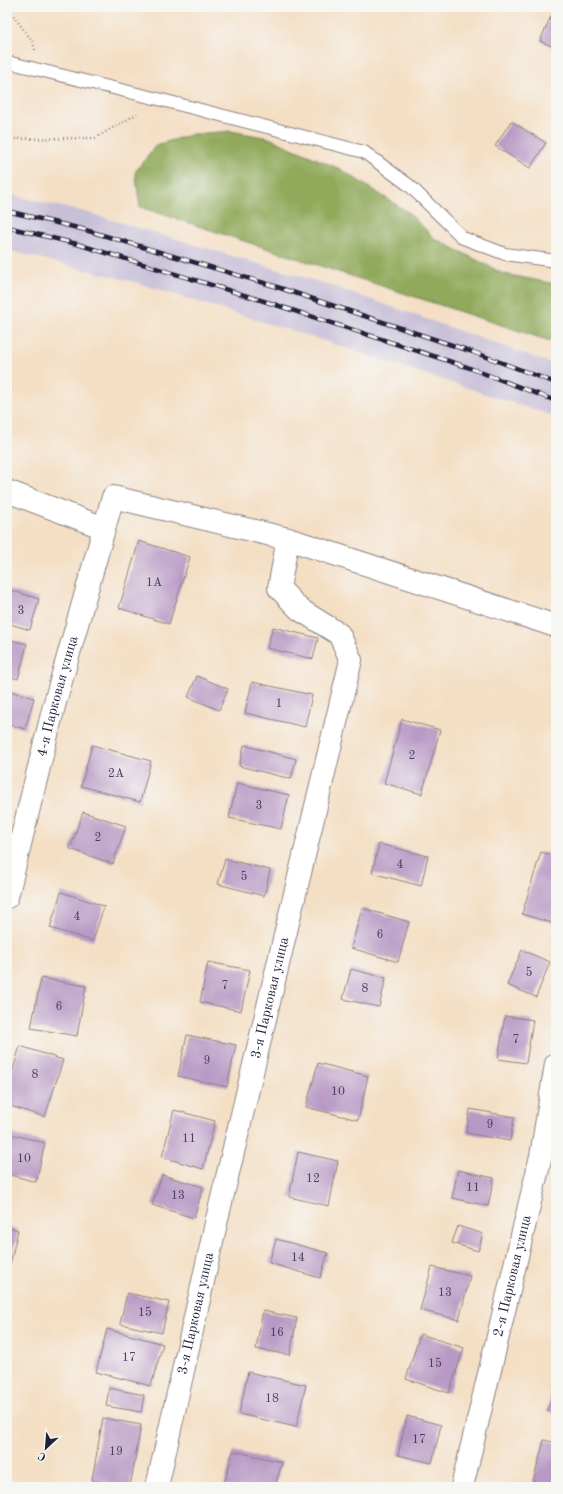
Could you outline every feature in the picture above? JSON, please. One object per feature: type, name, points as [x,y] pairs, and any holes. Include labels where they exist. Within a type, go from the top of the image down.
[{"type":"street","points":[[7,491],[104,528]]},
{"type":"street","name":"4-я Парковая улица","points":[[7,897],[54,706],[113,497],[288,539]]},
{"type":"street","points":[[288,539],[556,626]]},
{"type":"street","name":"3-я Парковая улица","points":[[157,1487],[217,1219],[351,660],[339,634],[299,609],[279,588],[288,539]]},
{"type":"street","name":"2-я Парковая улица","points":[[462,1487],[541,1156],[556,1064]]},
{"type":"lane","points":[[7,62],[364,152],[410,186],[463,238],[505,254],[556,261]]},
{"type":"path","points":[[7,11],[12,14],[33,42],[39,70]]},
{"type":"path","points":[[7,139],[95,138],[162,100]]},
{"type":"shaded area","points":[[7,194],[85,212],[333,286],[556,365],[556,417],[318,339],[134,282],[7,250]]},
{"type":"green space","points":[[231,131],[269,138],[340,169],[408,212],[434,238],[504,274],[556,284],[556,343],[140,207],[135,172],[156,145],[193,134]]},
{"type":"building","points":[[556,7],[556,48],[540,41]]},
{"type":"building","points":[[511,121],[546,143],[530,168],[495,146]]},
{"type":"building","points":[[139,541],[190,557],[169,624],[119,608]]},
{"type":"building","points":[[7,589],[39,599],[30,630],[7,623]]},
{"type":"building","points":[[273,627],[318,638],[313,659],[267,648]]},
{"type":"building","points":[[7,639],[27,644],[18,679],[7,676]]},
{"type":"building","points":[[197,676],[228,689],[219,710],[188,697]]},
{"type":"building","points":[[252,682],[312,695],[305,727],[245,713]]},
{"type":"building","points":[[7,690],[34,698],[25,729],[7,724]]},
{"type":"building","points":[[402,719],[440,730],[422,794],[384,783]]},
{"type":"building","points":[[92,745],[151,761],[140,802],[81,786]]},
{"type":"building","points":[[244,745],[296,759],[291,779],[239,766]]},
{"type":"building","points":[[237,783],[289,795],[281,829],[229,818]]},
{"type":"building","points":[[83,812],[126,826],[113,864],[70,849]]},
{"type":"building","points":[[379,844],[428,856],[421,886],[372,873]]},
{"type":"building","points":[[541,852],[556,856],[556,908],[552,923],[522,914]]},
{"type":"building","points":[[225,859],[270,870],[264,896],[218,884]]},
{"type":"building","points":[[61,892],[104,906],[93,941],[50,928]]},
{"type":"building","points":[[362,908],[409,922],[398,962],[351,948]]},
{"type":"building","points":[[522,950],[550,962],[536,997],[507,985]]},
{"type":"building","points":[[208,962],[250,970],[241,1011],[200,1002]]},
{"type":"building","points":[[351,969],[386,978],[379,1007],[343,999]]},
{"type":"building","points":[[41,978],[86,986],[77,1036],[31,1028]]},
{"type":"building","points":[[505,1016],[533,1020],[526,1063],[498,1059]]},
{"type":"building","points":[[187,1035],[236,1045],[227,1087],[178,1076]]},
{"type":"building","points":[[20,1046],[63,1060],[45,1117],[7,1105],[7,1090]]},
{"type":"building","points":[[318,1063],[368,1076],[358,1120],[306,1107]]},
{"type":"building","points":[[470,1109],[514,1117],[510,1141],[466,1133]]},
{"type":"building","points":[[174,1110],[215,1121],[203,1169],[162,1157]]},
{"type":"building","points":[[7,1133],[45,1143],[36,1182],[7,1174]]},
{"type":"building","points":[[298,1152],[338,1161],[329,1206],[289,1197]]},
{"type":"building","points":[[458,1170],[494,1178],[488,1206],[452,1198]]},
{"type":"building","points":[[162,1175],[203,1187],[194,1218],[152,1205]]},
{"type":"building","points":[[458,1226],[483,1234],[478,1251],[452,1243]]},
{"type":"building","points":[[7,1227],[18,1230],[8,1273],[7,1273]]},
{"type":"building","points":[[276,1239],[328,1253],[320,1278],[269,1263]]},
{"type":"building","points":[[432,1267],[470,1276],[459,1320],[420,1310]]},
{"type":"building","points":[[127,1293],[169,1302],[162,1333],[120,1324]]},
{"type":"building","points":[[263,1311],[297,1318],[290,1355],[256,1349]]},
{"type":"building","points":[[107,1329],[163,1344],[151,1386],[96,1372]]},
{"type":"building","points":[[420,1334],[464,1348],[449,1393],[406,1379]]},
{"type":"building","points":[[248,1372],[306,1385],[296,1427],[239,1414]]},
{"type":"building","points":[[556,1381],[556,1414],[547,1411]]},
{"type":"building","points":[[109,1388],[144,1395],[141,1412],[106,1406]]},
{"type":"building","points":[[407,1416],[441,1425],[432,1463],[398,1455]]},
{"type":"building","points":[[103,1418],[141,1425],[130,1487],[92,1480]]},
{"type":"building","points":[[544,1440],[556,1443],[556,1487],[532,1486]]},
{"type":"building","points":[[233,1451],[282,1462],[275,1487],[231,1487],[224,1485]]},
{"type":"railway","points":[[7,211],[82,229],[271,285],[473,352],[556,383]]},
{"type":"railway","points":[[7,227],[77,244],[267,302],[467,367],[556,401]]}]
